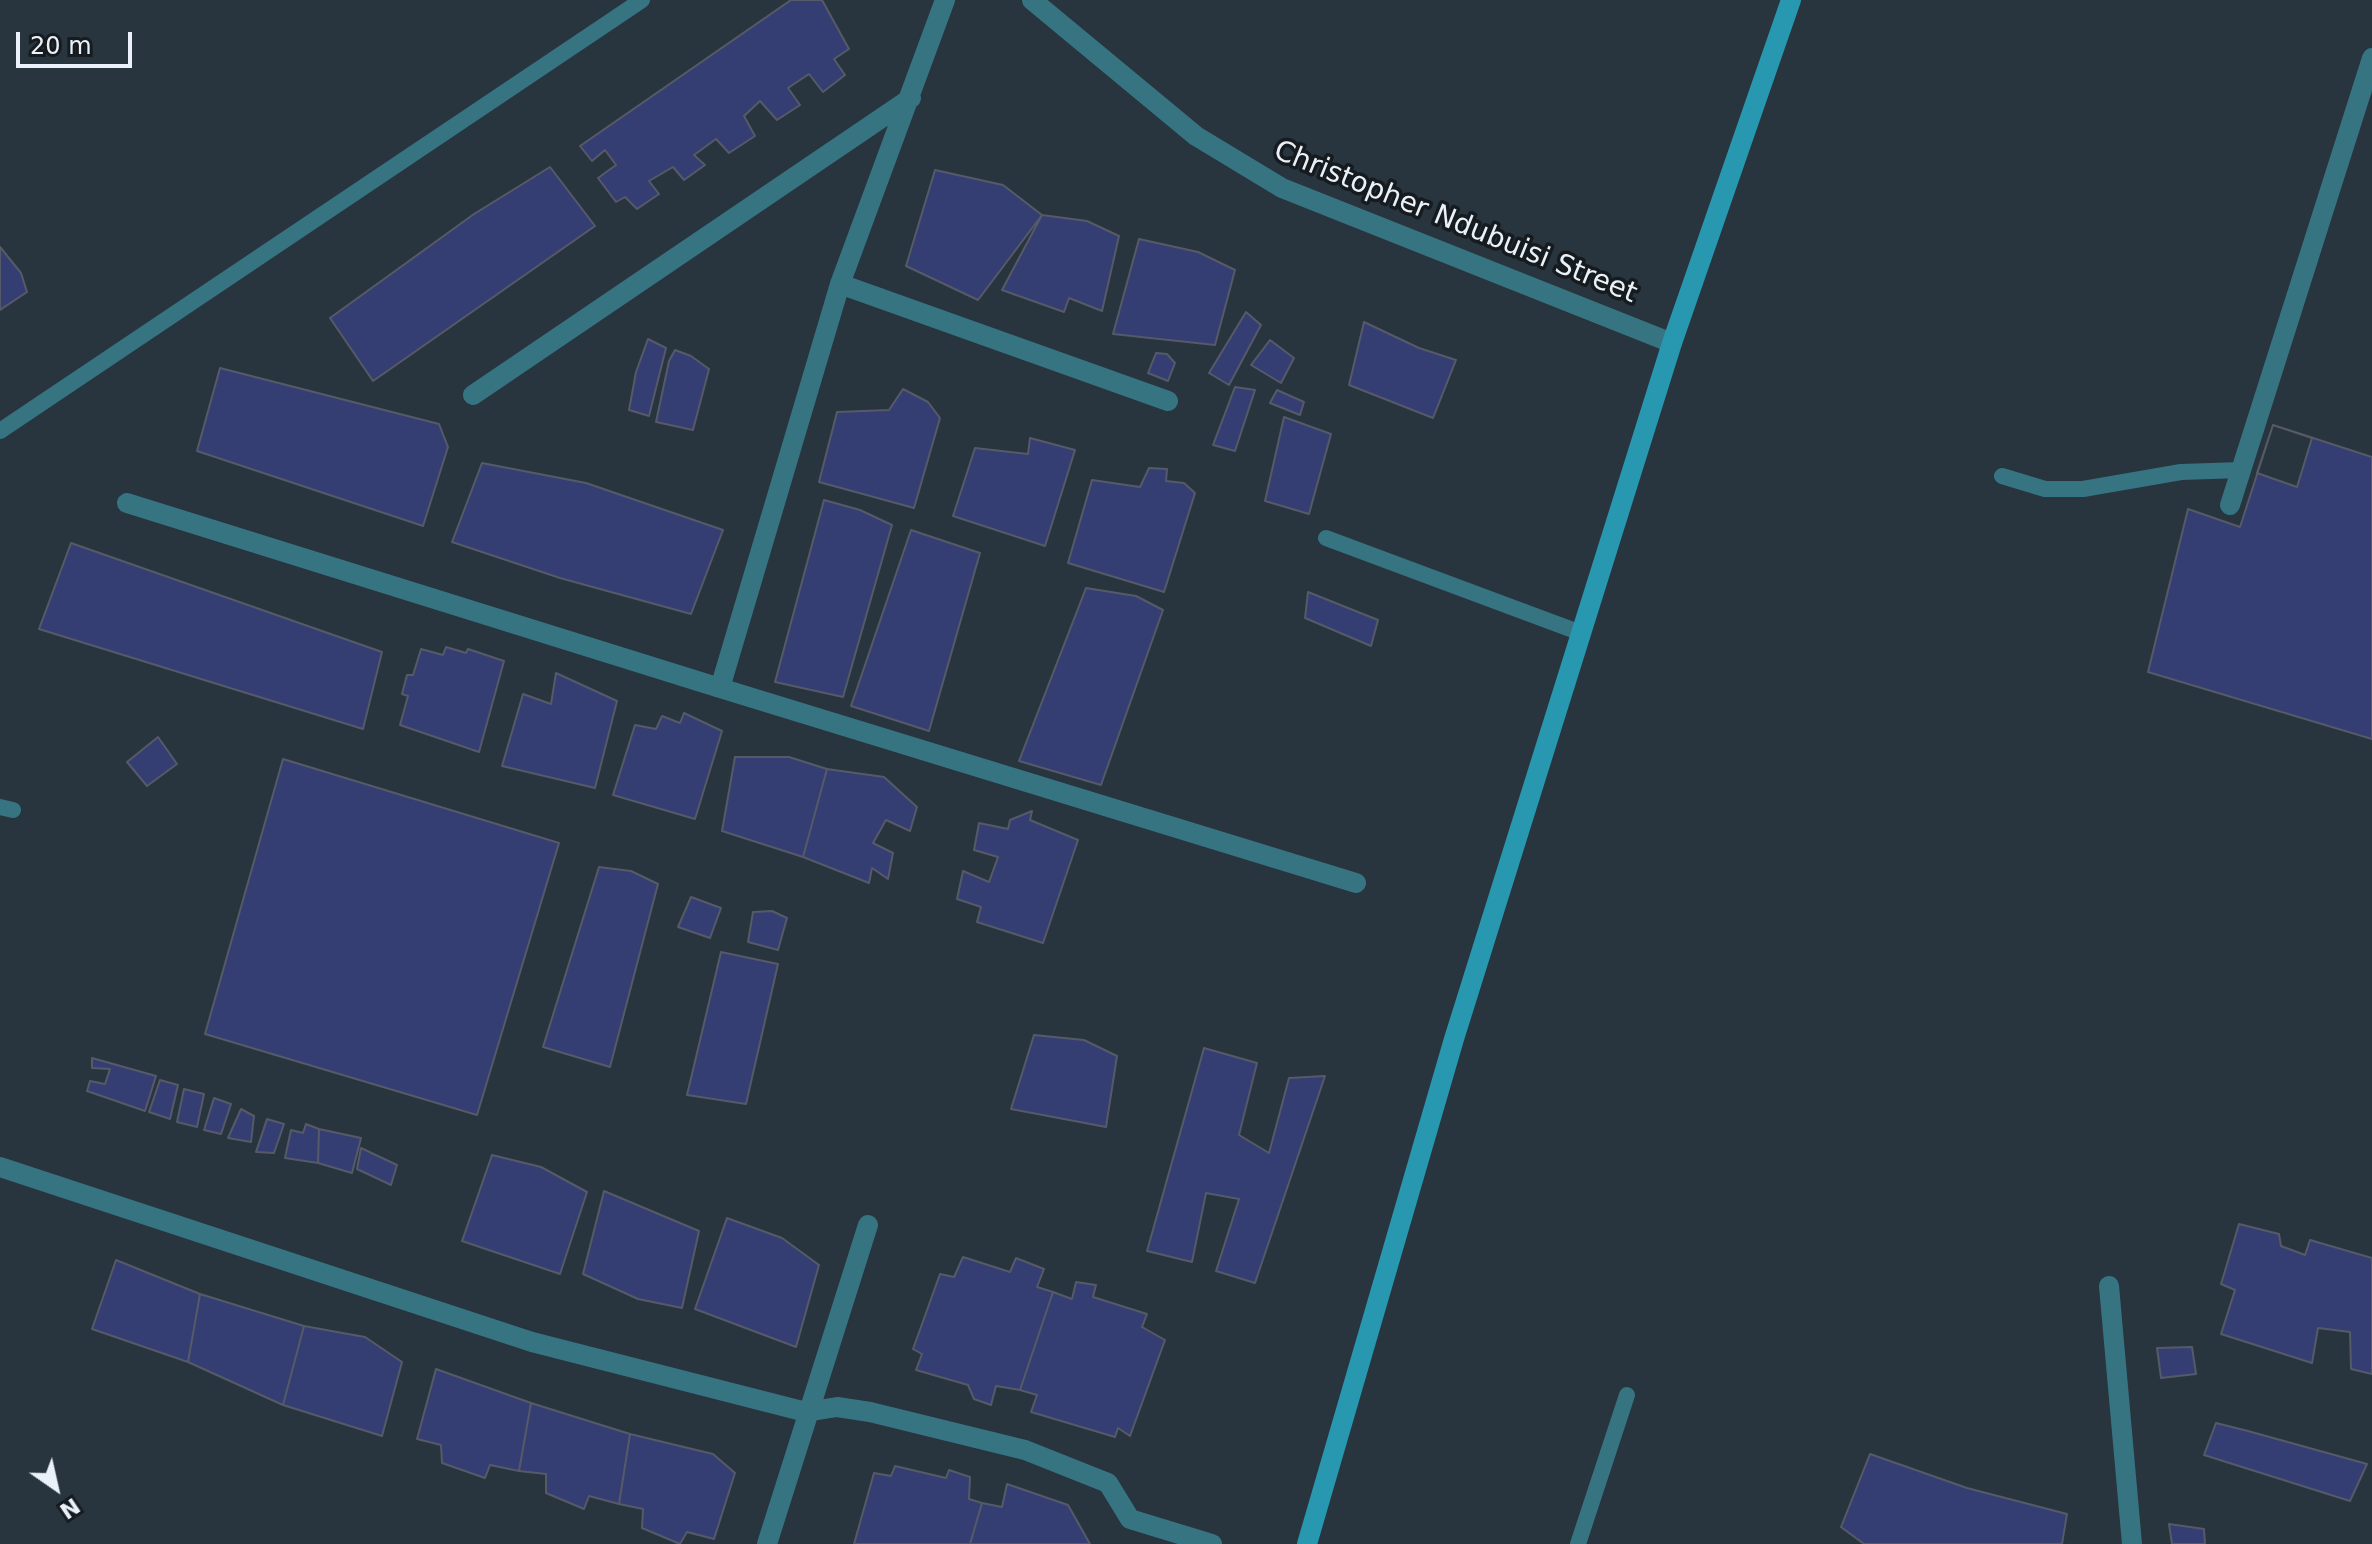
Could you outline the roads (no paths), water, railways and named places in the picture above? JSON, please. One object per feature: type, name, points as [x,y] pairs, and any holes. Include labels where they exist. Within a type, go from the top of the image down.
[{"type":"street","points":[[720,688],[840,284],[945,0]]},
{"type":"street","name":"Christopher Ndubuisi Street","points":[[1032,0],[1196,136],[1282,188],[1672,343]]},
{"type":"street","points":[[1307,1544],[1454,1039],[1581,633],[1672,343],[1791,0]]},
{"type":"street","points":[[2230,505],[2372,58]]},
{"type":"street","points":[[473,395],[911,98]]},
{"type":"street","points":[[840,284],[1168,401]]},
{"type":"street","points":[[127,503],[1356,883]]},
{"type":"street","points":[[0,1167],[532,1342],[806,1412],[837,1407],[870,1412],[1025,1450],[1108,1483],[1130,1519],[1212,1544]]},
{"type":"street","points":[[767,1544],[806,1412],[868,1225]]},
{"type":"street","points":[[2109,1286],[2132,1544]]},
{"type":"lane","points":[[0,431],[642,0]]},
{"type":"lane","points":[[2002,476],[2045,489],[2083,489],[2181,472],[2241,470]]},
{"type":"lane","points":[[1326,538],[1581,633]]},
{"type":"lane","points":[[1578,1544],[1627,1395]]}]
